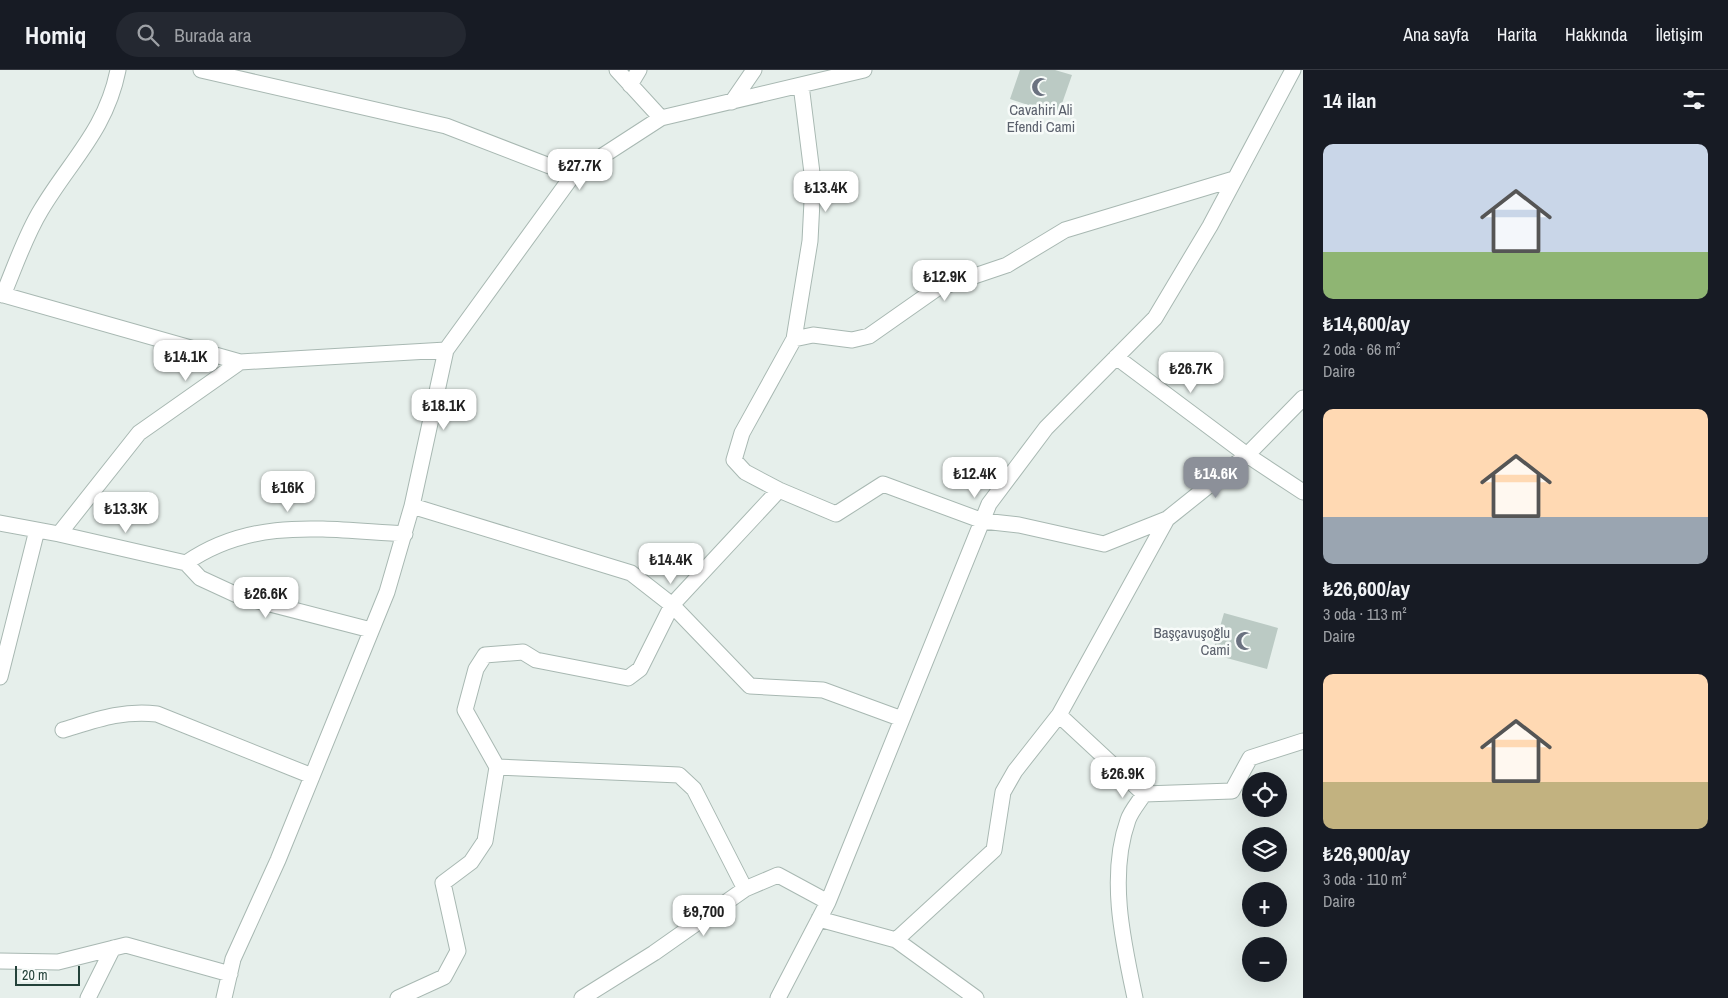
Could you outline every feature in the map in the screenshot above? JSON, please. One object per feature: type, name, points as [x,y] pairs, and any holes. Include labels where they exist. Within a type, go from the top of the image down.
[{"type":"street","points":[[118,70],[114,88],[98,128],[40,211],[1,294],[240,362],[446,350]]},
{"type":"street","points":[[201,70],[446,126],[573,175]]},
{"type":"street","points":[[617,70],[661,118]]},
{"type":"street","points":[[630,85],[640,70]]},
{"type":"street","points":[[732,102],[754,70]]},
{"type":"street","points":[[224,998],[234,958],[278,860],[387,592],[412,506],[446,350],[573,175],[661,118],[864,70]]},
{"type":"street","points":[[778,998],[828,902],[989,504],[1046,428],[1155,318],[1210,226],[1293,70]]},
{"type":"street","points":[[801,85],[813,181],[810,241],[794,340],[742,433],[734,460],[745,472],[779,490],[836,514],[883,484],[982,521],[1019,525],[1104,544],[1167,519],[1247,455],[1303,398]]},
{"type":"street","points":[[794,340],[813,335],[852,340],[869,336],[936,289],[1007,265],[1065,230],[1234,179]]},
{"type":"street","points":[[1116,358],[1247,455],[1303,492]]},
{"type":"street","points":[[59,534],[139,433],[240,362]]},
{"type":"street","points":[[398,998],[444,977],[458,951],[443,883],[471,862],[485,841],[497,767],[466,710],[476,669],[485,655],[523,652],[536,660],[628,678],[640,669],[672,605],[779,490]]},
{"type":"street","points":[[412,506],[631,573],[672,605],[750,686],[823,690],[902,719]]},
{"type":"street","points":[[896,940],[994,850],[1003,792],[1015,771],[1059,715],[1167,519]]},
{"type":"street","points":[[0,523],[59,534],[186,563],[200,578],[239,596],[371,630]]},
{"type":"street","points":[[186,563],[205,550],[263,531],[289,528],[405,534]]},
{"type":"street","points":[[0,677],[37,530]]},
{"type":"street","points":[[63,730],[108,716],[134,711],[157,714],[312,776]]},
{"type":"street","points":[[1059,715],[1144,794],[1232,791],[1250,758],[1303,741]]},
{"type":"street","points":[[497,767],[680,775],[694,789],[745,889]]},
{"type":"street","points":[[1135,998],[1124,943],[1119,896],[1120,868],[1121,849],[1128,818],[1144,794]]},
{"type":"street","points":[[582,998],[654,954],[745,889],[778,875],[828,902]]},
{"type":"street","points":[[819,919],[896,940],[976,998]]},
{"type":"street","points":[[0,961],[58,962],[126,945],[230,974]]},
{"type":"street","points":[[88,998],[113,948]]},
{"type":"building","name":"Cavahiri Ali Efendi Cami","points":[[1020,70],[1055,70],[1072,75],[1058,115],[1010,99]]},
{"type":"building","name":"Başçavuşoğlu Cami","points":[[1224,613],[1278,628],[1267,669],[1212,654]]},
{"type":"place","name":"Cavahiri Ali Efendi Cami","points":[[1041,87]]},
{"type":"place","name":"Başçavuşoğlu Cami","points":[[1245,641]]}]
